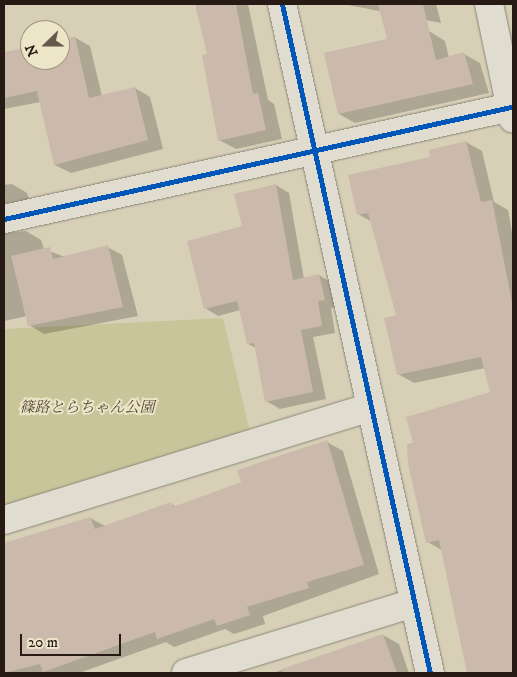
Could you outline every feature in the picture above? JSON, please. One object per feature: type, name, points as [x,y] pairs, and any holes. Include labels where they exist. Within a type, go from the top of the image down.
[{"type":"street","points":[[282,4],[430,673]]},
{"type":"street","points":[[4,219],[314,150],[512,113],[489,4]]},
{"type":"street","points":[[4,520],[371,407]]},
{"type":"street","points":[[186,673],[414,603]]},
{"type":"green space","name":"篠路とらちゃん公園","points":[[223,318],[253,444],[4,520],[4,329]]},
{"type":"building","points":[[195,4],[236,4],[253,94],[258,93],[266,130],[218,141],[202,55],[207,54]]},
{"type":"building","points":[[378,4],[423,4],[436,60],[464,52],[473,84],[338,114],[324,53],[387,39]]},
{"type":"building","points":[[75,37],[89,98],[135,87],[148,140],[54,165],[37,91],[4,98],[4,52],[20,49],[20,70],[70,70],[70,38]]},
{"type":"building","points":[[466,141],[481,202],[492,200],[513,307],[513,673],[467,673],[439,540],[426,543],[408,464],[407,444],[413,443],[406,417],[490,392],[481,357],[397,375],[384,318],[396,315],[368,213],[357,215],[348,175],[430,157],[429,150]]},
{"type":"building","points":[[276,184],[293,280],[319,274],[325,300],[318,301],[322,326],[301,330],[313,392],[265,402],[254,343],[247,344],[237,301],[204,309],[187,241],[242,226],[234,194]]},
{"type":"building","points":[[108,245],[123,307],[28,326],[11,256],[50,247],[53,259]]},
{"type":"building","points":[[327,440],[364,565],[307,582],[309,588],[247,607],[250,615],[217,626],[214,619],[157,639],[155,632],[43,672],[40,664],[4,673],[4,543],[90,517],[95,529],[171,502],[173,507],[241,482],[237,470]]},
{"type":"building","points":[[383,634],[397,673],[283,673],[282,669]]},
{"type":"cycle path","points":[[282,4],[430,673]]},
{"type":"cycle path","points":[[4,219],[511,107]]}]
